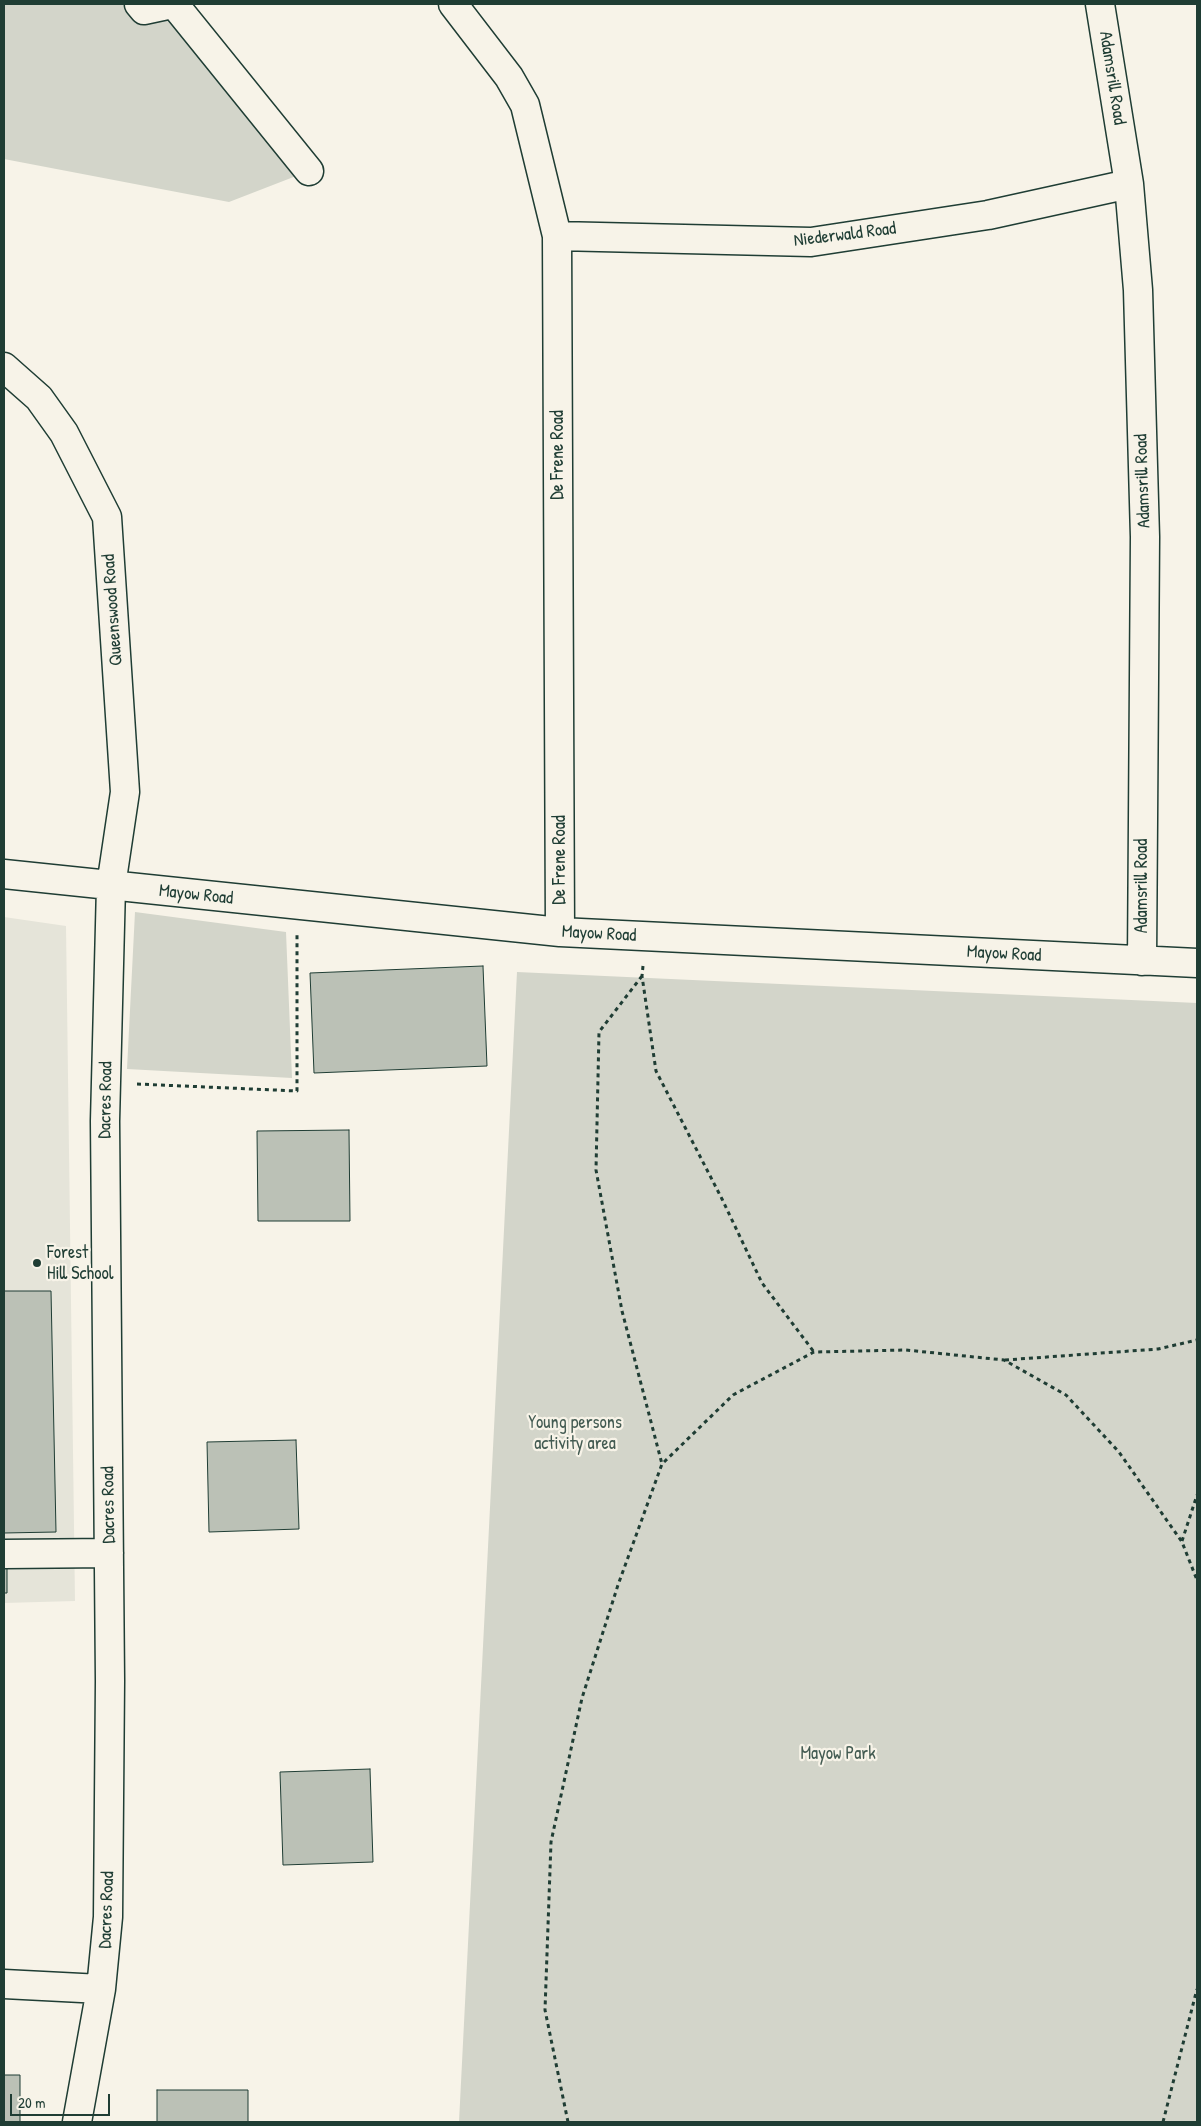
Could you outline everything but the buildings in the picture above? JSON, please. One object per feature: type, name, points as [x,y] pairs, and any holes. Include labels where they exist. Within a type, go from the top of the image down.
[{"type":"street","points":[[139,4],[144,10],[173,4],[309,171]]},
{"type":"street","name":"De Frene Road","points":[[454,4],[509,77],[525,105],[558,236],[560,932]]},
{"type":"street","name":"Adamsrill Road","points":[[1100,4],[1129,184],[1138,290],[1144,537],[1142,961]]},
{"type":"street","name":"Niederwald Road","points":[[558,236],[811,242],[988,215],[1129,184]]},
{"type":"street","name":"Queenswood Road","points":[[4,367],[39,398],[64,432],[107,517],[125,792],[111,886]]},
{"type":"street","name":"Mayow Road","points":[[4,874],[560,932],[1197,963]]},
{"type":"street","name":"Dacres Road","points":[[77,2122],[101,1989],[108,1916],[107,1083],[111,886]]},
{"type":"street","points":[[4,1554],[109,1554]]},
{"type":"street","points":[[4,1984],[101,1989]]},
{"type":"path","points":[[107,1083],[298,1091],[297,905]]},
{"type":"path","points":[[645,936],[642,976],[656,1071],[722,1199],[762,1283],[814,1352]]},
{"type":"path","points":[[642,976],[599,1032],[596,1170],[622,1312],[662,1464]]},
{"type":"path","points":[[568,2122],[545,2010],[551,1842],[582,1698],[618,1586],[662,1464],[732,1395],[814,1352],[906,1350],[1004,1360],[1158,1349],[1197,1340]]},
{"type":"path","points":[[1004,1360],[1066,1395],[1119,1452],[1182,1542],[1197,1580]]},
{"type":"path","points":[[1182,1542],[1197,1495]]},
{"type":"path","points":[[1163,2122],[1197,1989]]},
{"type":"shaded area","name":"Forest Hill School","points":[[4,917],[66,926],[75,1601],[4,1603]]},
{"type":"green space","points":[[4,4],[172,4],[309,171],[229,202],[4,159]]},
{"type":"green space","points":[[135,912],[286,932],[292,1078],[127,1069]]},
{"type":"green space","name":"Mayow Park","points":[[517,972],[1197,1003],[1197,2122],[459,2122]]},
{"type":"place","name":"Forest Hill School","points":[[37,1263]]},
{"type":"park label","name":"Young persons activity area","points":[[575,1434]]}]
